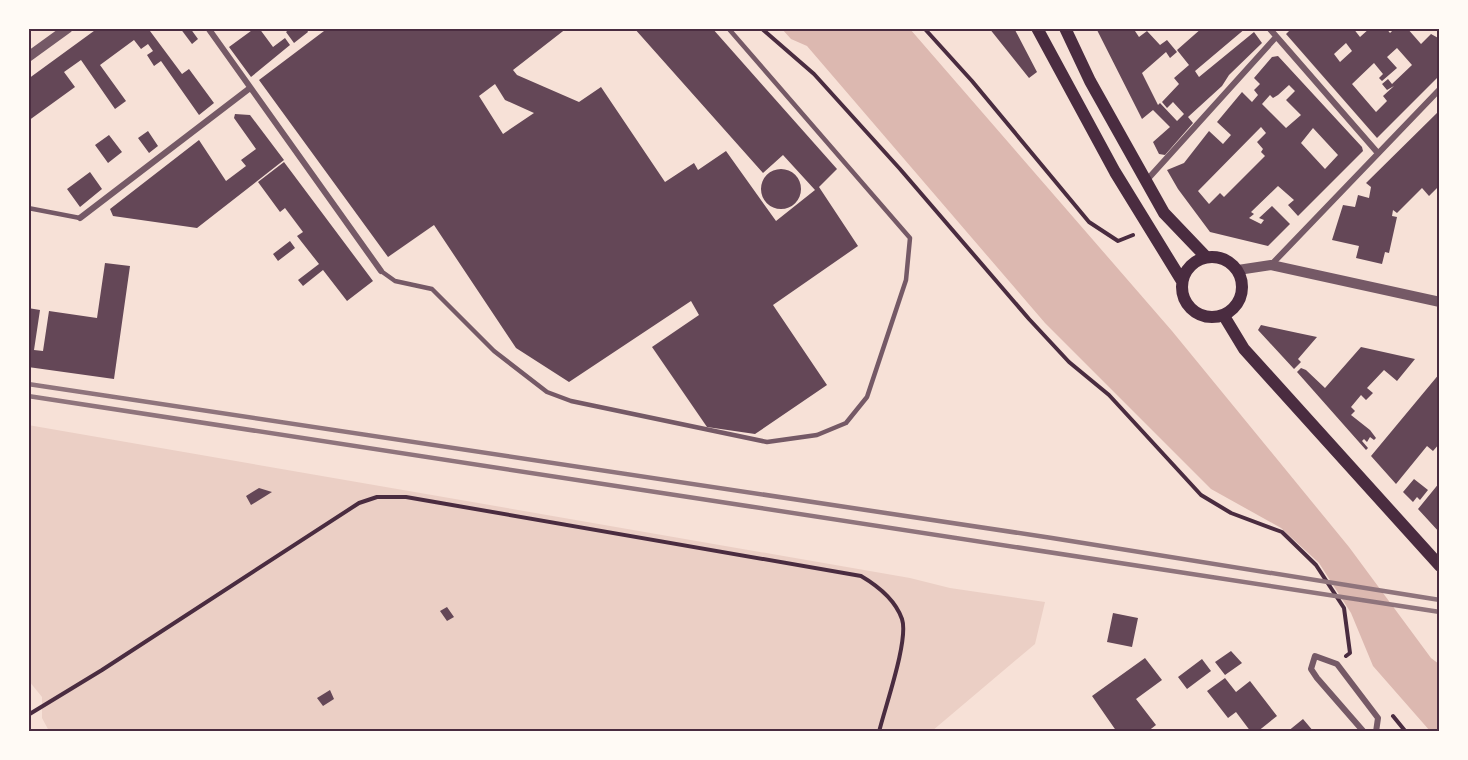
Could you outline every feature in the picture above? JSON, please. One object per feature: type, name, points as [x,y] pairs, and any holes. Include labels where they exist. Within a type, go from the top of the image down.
[{"type":"main road","points":[[1037,28],[1115,172],[1182,281],[1184,300],[1190,309],[1208,318],[1224,316],[1236,308],[1241,299],[1243,289],[1238,270],[1224,259],[1206,257],[1191,265],[1182,281]]},
{"type":"main road","points":[[1065,28],[1090,81],[1164,213],[1206,257]]},
{"type":"main road","points":[[1224,316],[1244,349],[1440,566]]},
{"type":"street","points":[[28,57],[68,28]]},
{"type":"street","points":[[208,28],[381,271]]},
{"type":"street","points":[[1269,28],[1377,152]]},
{"type":"street","points":[[1146,182],[1276,37]]},
{"type":"street","points":[[81,218],[250,87]]},
{"type":"street","points":[[1271,265],[1377,152],[1440,89]]},
{"type":"street","points":[[1238,270],[1271,265],[1440,302]]},
{"type":"street","points":[[1364,732],[1311,669],[1314,656],[1337,664],[1378,718],[1376,732]]},
{"type":"lane","points":[[381,271],[395,281],[432,289],[494,351],[547,392],[571,401],[766,442],[817,435],[846,423],[867,397],[906,280],[910,238],[728,28]]},
{"type":"lane","points":[[28,208],[81,218]]},
{"type":"path","points":[[760,28],[814,74],[900,169],[1029,319],[1069,362],[1109,395],[1201,495],[1231,513],[1281,532],[1316,565],[1344,608],[1350,653],[1337,664]]},
{"type":"path","points":[[924,28],[972,81],[1089,222],[1118,241],[1149,225]]},
{"type":"path","points":[[28,715],[102,670],[359,502],[377,497],[405,497],[861,576],[882,588],[902,618],[904,636],[879,732]]},
{"type":"shaded area","points":[[782,29],[910,29],[1172,331],[1349,547],[1431,658],[1439,664],[1439,731],[1430,731],[1373,666],[1351,613],[1319,563],[1281,528],[1211,489],[1045,323],[807,46],[791,39]]},
{"type":"shaded area","points":[[28,425],[910,578],[950,588],[1045,602],[1035,644],[932,731],[49,731],[42,718],[42,697],[29,681]]},
{"type":"building","points":[[98,28],[154,28],[150,31],[182,74],[189,69],[214,103],[199,115],[161,61],[154,66],[147,55],[153,51],[148,44],[141,49],[134,40],[100,65],[126,101],[115,109],[81,60],[64,72],[75,87],[28,121],[28,79]]},
{"type":"building","points":[[180,28],[190,28],[198,39],[192,44]]},
{"type":"building","points":[[255,28],[259,28],[273,47],[285,38],[290,45],[251,77],[229,47]]},
{"type":"building","points":[[291,28],[306,28],[308,32],[294,43],[286,32]]},
{"type":"building","points":[[328,28],[567,28],[513,70],[517,75],[579,102],[601,87],[665,182],[694,163],[698,170],[726,151],[776,221],[815,190],[783,155],[763,173],[634,28],[712,28],[837,169],[819,187],[858,246],[773,305],[827,385],[755,434],[707,427],[652,347],[699,315],[691,301],[569,382],[516,348],[434,225],[388,257],[259,80]],"holes":[[[495,84],[505,100],[534,113],[503,134],[479,96]]]},
{"type":"building","points":[[989,28],[1014,28],[1037,72],[1029,78]]},
{"type":"building","points":[[1096,28],[1133,28],[1139,37],[1147,31],[1160,45],[1167,40],[1177,52],[1170,58],[1166,52],[1142,73],[1158,105],[1160,103],[1177,121],[1184,114],[1173,102],[1167,108],[1162,102],[1179,84],[1174,78],[1189,65],[1177,50],[1202,28],[1246,28],[1195,71],[1199,77],[1254,32],[1262,43],[1229,75],[1222,86],[1188,117],[1193,123],[1165,155],[1159,154],[1153,142],[1170,127],[1153,110],[1142,119]]},
{"type":"building","points":[[1292,28],[1353,28],[1360,37],[1370,28],[1386,28],[1390,33],[1395,28],[1407,28],[1421,44],[1431,34],[1440,39],[1440,75],[1377,138],[1286,34]],"holes":[[[1346,43],[1352,51],[1340,62],[1334,54]],[[1397,48],[1412,65],[1392,84],[1388,79],[1382,84],[1387,90],[1394,86],[1383,96],[1387,101],[1376,112],[1352,84],[1374,63],[1383,74],[1379,78],[1382,81],[1397,68],[1387,57]]]},
{"type":"building","points":[[1278,56],[1362,147],[1363,151],[1298,216],[1288,205],[1294,200],[1278,186],[1251,212],[1254,214],[1249,218],[1261,224],[1264,220],[1259,218],[1272,206],[1290,224],[1268,246],[1210,232],[1167,170],[1184,163],[1209,131],[1223,144],[1231,135],[1217,122],[1242,92],[1252,102],[1258,95],[1254,90],[1260,84],[1254,78],[1272,57]],"holes":[[[1289,85],[1295,91],[1286,100],[1301,115],[1286,128],[1262,104],[1270,95],[1273,98]],[[1261,127],[1266,133],[1257,142],[1265,156],[1224,197],[1220,193],[1209,204],[1198,191]],[[1313,128],[1338,155],[1325,169],[1301,143]]]},
{"type":"building","points":[[1440,110],[1440,185],[1429,196],[1422,188],[1397,213],[1393,210],[1392,216],[1397,217],[1389,253],[1385,252],[1382,264],[1356,258],[1359,246],[1332,240],[1343,205],[1355,207],[1358,195],[1369,198],[1371,187],[1366,183]]},
{"type":"building","points":[[235,114],[250,115],[284,160],[197,228],[113,216],[110,209],[199,140],[226,181],[246,166],[241,160],[256,149],[234,118]]},
{"type":"building","points":[[148,131],[158,146],[149,153],[138,138]]},
{"type":"building","points":[[109,135],[122,152],[108,163],[95,145]]},
{"type":"building","points":[[284,162],[373,281],[347,301],[323,270],[303,286],[298,280],[319,264],[297,236],[303,232],[285,208],[280,212],[258,182]]},
{"type":"building","points":[[781,169],[789,170],[795,175],[800,181],[800,197],[795,203],[789,208],[781,209],[773,208],[767,203],[762,197],[761,189],[762,181],[767,175],[773,170]]},
{"type":"building","points":[[90,172],[102,189],[80,207],[67,189]]},
{"type":"building","points":[[290,241],[295,248],[278,261],[273,254]]},
{"type":"building","points":[[105,263],[130,266],[114,379],[28,367],[28,308],[40,310],[34,350],[43,351],[49,311],[97,318]]},
{"type":"building","points":[[1261,325],[1317,337],[1298,359],[1301,362],[1294,369],[1258,330]]},
{"type":"building","points":[[1361,347],[1415,359],[1397,381],[1384,370],[1367,388],[1373,393],[1366,400],[1361,395],[1351,407],[1355,411],[1351,415],[1370,430],[1376,438],[1374,440],[1370,437],[1367,442],[1364,439],[1362,441],[1368,448],[1366,450],[1297,372],[1301,368],[1306,370],[1325,388]]},
{"type":"building","points":[[1440,373],[1440,430],[1437,433],[1440,443],[1433,451],[1427,446],[1396,484],[1371,456]]},
{"type":"building","points":[[1414,479],[1428,490],[1420,500],[1417,497],[1413,502],[1403,492]]},
{"type":"building","points":[[1440,482],[1440,533],[1418,509]]},
{"type":"building","points":[[259,488],[272,492],[251,505],[246,496]]},
{"type":"building","points":[[447,607],[454,617],[447,621],[440,611]]},
{"type":"building","points":[[1113,613],[1138,618],[1132,647],[1107,642]]},
{"type":"building","points":[[1231,651],[1242,663],[1225,675],[1215,662]]},
{"type":"building","points":[[1145,658],[1162,680],[1136,699],[1156,725],[1147,732],[1117,732],[1092,696]]},
{"type":"building","points":[[1202,659],[1211,671],[1187,689],[1178,677]]},
{"type":"building","points":[[1225,678],[1236,692],[1250,681],[1277,716],[1257,732],[1251,732],[1236,712],[1228,718],[1207,691]]},
{"type":"building","points":[[330,690],[334,699],[323,706],[317,698]]},
{"type":"building","points":[[1303,719],[1314,732],[1287,732]]},
{"type":"railway","points":[[28,384],[1052,538],[1440,600]]},
{"type":"railway","points":[[28,396],[1440,612]]}]
